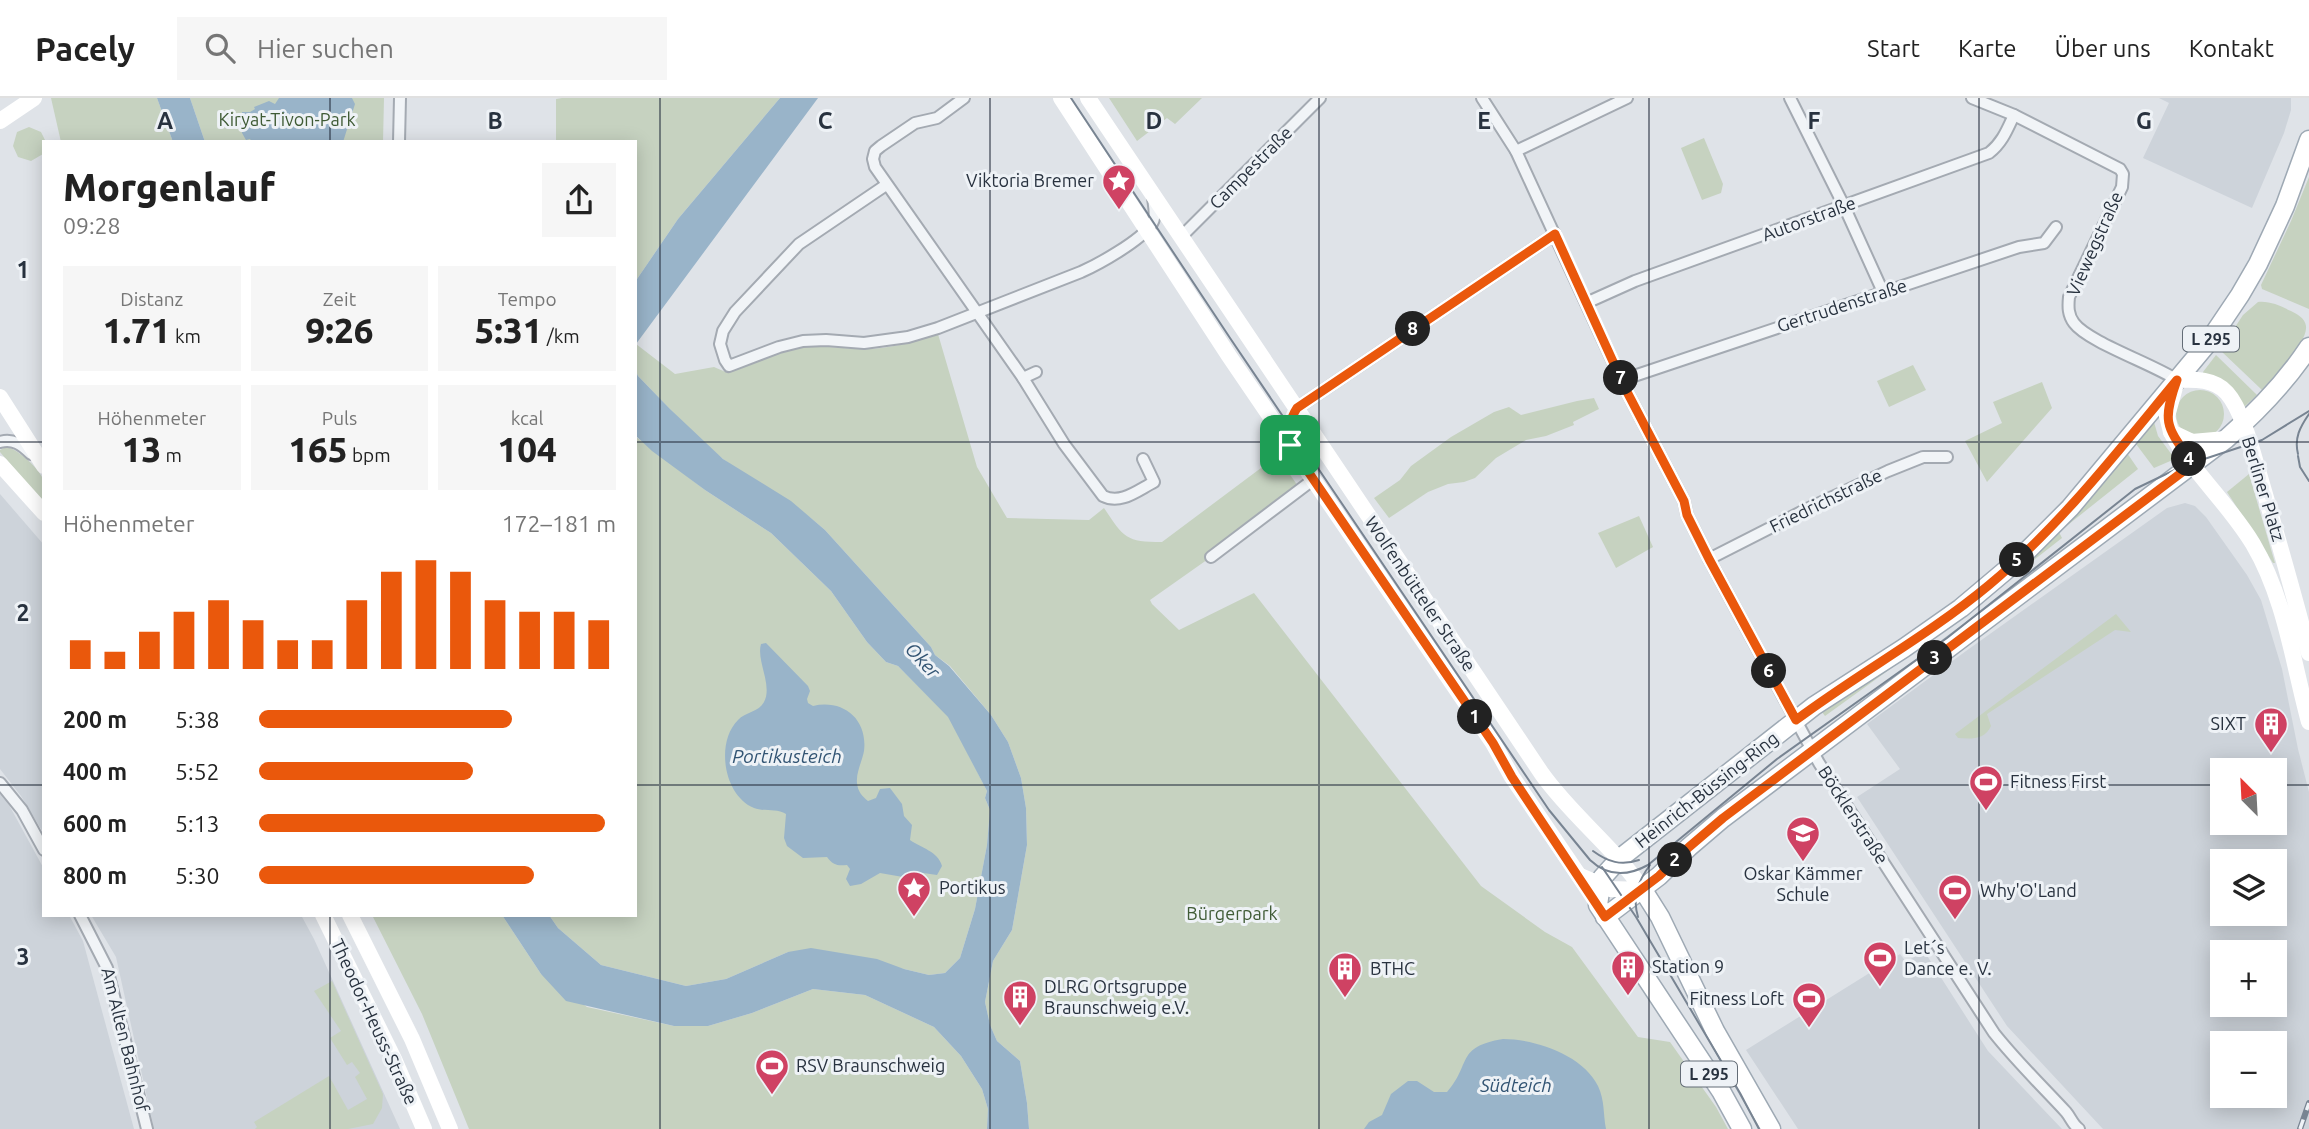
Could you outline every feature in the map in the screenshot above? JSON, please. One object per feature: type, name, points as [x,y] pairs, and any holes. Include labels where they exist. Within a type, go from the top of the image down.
[{"type":"main road","points":[[0,121],[34,98]]},
{"type":"main road","name":"Wolfenbütteler Straße","points":[[1061,98],[1146,230],[1493,743],[1512,777],[1721,1091],[1742,1129]]},
{"type":"main road","name":"Wolfenbütteler Straße","points":[[1088,98],[1550,785],[1570,810],[1619,859],[1643,890],[1660,918],[1715,1031],[1771,1129]]},
{"type":"main road","name":"L 295","points":[[2177,380],[2216,332],[2258,264],[2285,206],[2309,140]]},
{"type":"main road","name":"Berliner Platz","points":[[2309,347],[2291,374],[2243,424],[2296,597],[2309,653]]},
{"type":"main road","points":[[2226,439],[2192,442],[2171,432],[2166,416],[2177,380],[2206,381],[2220,386],[2230,396],[2243,424]]},
{"type":"main road","name":"Heinrich-Büssing-Ring","points":[[2177,380],[2070,508],[1991,583],[1936,626],[1796,720],[1619,859],[1606,872],[1600,886],[1602,911],[1643,890],[1702,835],[2243,424]]},
{"type":"main road","points":[[0,397],[42,462]]},
{"type":"main road","name":"Berliner Platz","points":[[2171,432],[2253,544],[2284,621],[2309,722]]},
{"type":"main road","points":[[0,464],[42,511]]},
{"type":"main road","points":[[1580,876],[1600,886],[1622,891],[1643,890]]},
{"type":"main road","name":"Theodor-Heuss-Straße","points":[[324,917],[389,1048],[424,1129]]},
{"type":"main road","name":"Theodor-Heuss-Straße","points":[[351,917],[412,1039],[450,1129]]},
{"type":"street","points":[[398,140],[400,98]]},
{"type":"street","points":[[964,98],[937,118],[915,122],[876,151],[873,159],[875,167],[1023,379],[1064,444],[1103,496],[1111,500],[1123,498],[1154,482],[1143,459]]},
{"type":"street","name":"Campestraße","points":[[1181,237],[1320,98]]},
{"type":"street","name":"Böcklerstraße","points":[[1482,98],[1516,151],[1622,380],[1684,501],[1687,515],[1812,750],[1994,1034],[2016,1061],[2068,1114],[2075,1128]]},
{"type":"street","points":[[1516,151],[1627,98]]},
{"type":"street","points":[[1790,98],[1844,206],[1882,292]]},
{"type":"street","name":"Viewegstraße","points":[[1972,98],[2014,115],[2120,169],[2124,180],[2122,187],[2069,297],[2069,313],[2076,326],[2090,335],[2177,380]]},
{"type":"street","name":"Autorstraße","points":[[1586,303],[1655,274],[1989,153],[1997,147],[2014,115]]},
{"type":"street","points":[[886,185],[799,244],[735,313],[723,331],[720,344],[729,366],[803,341],[864,343],[908,337],[1098,264],[1151,225],[1154,215],[1152,195]]},
{"type":"street","name":"Gertrudenstraße","points":[[1622,380],[2019,247],[2043,243],[2056,227]]},
{"type":"street","points":[[1290,445],[1289,426],[1297,408],[1555,234]]},
{"type":"street","points":[[1023,379],[1036,372]]},
{"type":"street","points":[[0,442],[16,442],[42,463]]},
{"type":"street","name":"Friedrichstraße","points":[[1709,559],[1888,471],[1923,457],[1947,457]]},
{"type":"street","points":[[1211,557],[1314,479]]},
{"type":"street","points":[[0,783],[22,810],[42,846]]},
{"type":"street","name":"Am Alten Bahnhof","points":[[81,917],[107,968],[147,1129]]},
{"type":"shaded area","points":[[2159,98],[2291,98],[2291,110],[2284,133],[2252,208],[2143,158],[2169,103]]},
{"type":"shaded area","points":[[0,494],[42,543],[42,831],[21,796],[0,769]]},
{"type":"shaded area","points":[[2185,503],[2195,506],[2206,517],[2247,575],[2261,600],[2282,669],[2309,792],[2309,1129],[2103,1129],[2007,1026],[1857,797],[1900,769],[1867,724],[2167,508]]},
{"type":"shaded area","points":[[0,794],[9,805],[42,865],[42,917],[70,917],[83,941],[134,1129],[0,1129]]},
{"type":"shaded area","points":[[92,917],[302,917],[400,1129],[154,1129],[116,957]]},
{"type":"shaded area","points":[[1924,951],[1988,1051],[2062,1129],[1798,1129],[1746,1050],[1900,954],[1906,962]]},
{"type":"green space","points":[[51,98],[157,98],[172,140],[61,140]]},
{"type":"green space","name":"Kiryat-Tivon-Park","points":[[190,98],[384,98],[383,140],[204,140]]},
{"type":"green space","points":[[780,98],[678,219],[637,279],[637,140],[556,140],[556,99]]},
{"type":"green space","points":[[1109,98],[1202,98],[1175,124],[1167,118],[1137,141]]},
{"type":"green space","points":[[29,127],[41,132],[45,140],[42,140],[42,155],[31,161],[18,157],[13,146],[17,132]]},
{"type":"green space","points":[[1704,138],[1723,184],[1721,193],[1702,200],[1681,148]]},
{"type":"green space","points":[[2309,177],[2309,309],[2262,289],[2261,285]]},
{"type":"green space","points":[[2258,302],[2271,303],[2291,311],[2302,319],[2306,326],[2296,350],[2262,390],[2220,350],[2243,315]]},
{"type":"green space","name":"Bürgerpark","points":[[938,334],[977,467],[1007,518],[1089,520],[1104,508],[1116,526],[1127,536],[1141,541],[1162,542],[1277,456],[1300,489],[1150,600],[1152,604],[1179,630],[1254,593],[1481,886],[1545,932],[1572,947],[1638,1037],[1670,1042],[1716,1107],[1728,1129],[1029,1129],[1020,1061],[997,1041],[985,1002],[993,961],[1012,930],[1027,845],[1026,808],[1021,778],[1008,742],[991,715],[950,666],[935,655],[931,647],[825,530],[723,459],[637,374],[637,345],[675,374],[714,367],[728,373],[795,349],[883,348]]},
{"type":"green space","points":[[2216,355],[2257,395],[2244,407],[2204,375],[2203,372]]},
{"type":"green space","points":[[1913,365],[1926,390],[1889,407],[1877,381]]},
{"type":"green space","points":[[2042,382],[2052,408],[1987,482],[1965,441],[2002,423],[1993,402]]},
{"type":"green space","points":[[2200,390],[2217,397],[2224,414],[2217,431],[2200,438],[2183,431],[2176,414],[2183,397]]},
{"type":"green space","points":[[1594,398],[1599,409],[1573,422],[1574,425],[1546,436],[1526,440],[1496,458],[1475,478],[1428,492],[1389,518],[1374,498],[1400,480],[1411,466],[1451,437],[1494,412],[1509,407],[1521,415]]},
{"type":"green space","points":[[2151,421],[2175,459],[2154,468],[2133,440]]},
{"type":"green space","points":[[637,438],[705,490],[771,533],[831,591],[867,642],[886,662],[898,666],[949,717],[987,791],[985,798],[990,810],[987,845],[975,909],[960,958],[945,973],[929,975],[788,952],[726,979],[686,986],[601,965],[558,928],[550,917],[637,917]]},
{"type":"green space","points":[[11,448],[22,455],[42,476],[42,502],[0,452]]},
{"type":"green space","points":[[2125,450],[2138,469],[2059,532],[2062,538],[1947,628],[1825,716],[1822,712],[1888,668]]},
{"type":"green space","points":[[2249,474],[2275,563],[2227,492]]},
{"type":"green space","points":[[1639,516],[1653,547],[1616,568],[1598,533]]},
{"type":"green space","points":[[2116,614],[2131,632],[2115,630],[1987,714],[1991,726],[1985,734],[1973,738],[1958,738],[1955,734]]},
{"type":"green space","points":[[373,917],[503,917],[541,974],[587,1007],[674,1026],[708,1026],[752,1013],[813,989],[865,995],[934,1027],[961,1056],[982,1089],[988,1109],[987,1129],[469,1129],[422,1014]]},
{"type":"green space","points":[[332,981],[383,1094],[382,1108],[373,1124],[348,1129],[255,1129],[257,1127],[254,1122],[329,1076],[348,1110],[367,1099],[355,1077],[360,1073],[352,1062],[347,1065],[330,1038],[341,1031],[314,991]]},
{"type":"water","points":[[157,98],[190,98],[204,140],[172,140]]},
{"type":"water","points":[[279,98],[352,98],[355,104],[344,140],[246,140],[242,133],[242,112],[250,112],[254,107],[269,101],[275,104]]},
{"type":"water","points":[[780,98],[818,98],[637,343],[637,279],[678,219]]},
{"type":"water","name":"Oker","points":[[637,374],[723,459],[791,501],[825,530],[931,647],[935,655],[949,666],[991,715],[1008,742],[1021,778],[1026,808],[1027,845],[1012,930],[993,961],[985,1002],[997,1041],[1020,1061],[1029,1129],[987,1129],[988,1109],[982,1089],[961,1056],[934,1027],[865,995],[813,989],[752,1013],[708,1026],[674,1026],[566,1001],[541,974],[503,917],[550,917],[558,928],[601,965],[686,986],[726,979],[788,952],[811,948],[877,959],[929,975],[945,973],[960,958],[975,909],[987,845],[990,810],[985,798],[987,791],[948,717],[898,666],[886,662],[867,642],[831,591],[771,533],[652,451],[637,437]]},
{"type":"water","name":"Portikusteich","points":[[766,643],[808,686],[808,703],[813,706],[843,709],[858,721],[864,740],[857,779],[859,791],[868,801],[876,798],[880,789],[890,788],[902,804],[904,816],[912,825],[910,840],[933,853],[940,861],[942,866],[937,875],[916,872],[903,877],[880,873],[861,884],[850,886],[846,879],[850,869],[847,865],[831,862],[827,857],[803,858],[787,846],[784,838],[786,814],[754,808],[744,802],[736,792],[726,768],[727,742],[738,720],[764,702],[767,688],[760,651],[761,644]]},
{"type":"water","name":"Südteich","points":[[1503,1039],[1543,1046],[1581,1066],[1598,1086],[1606,1129],[1364,1129],[1369,1122],[1382,1115],[1391,1094],[1408,1081],[1417,1081],[1434,1092],[1447,1092],[1471,1052],[1488,1042]]},
{"type":"tram line","points":[[1071,98],[1549,810],[1590,860],[1611,872],[1626,873],[1648,865],[1777,759],[1947,638],[2135,489],[2183,466],[2262,440],[2309,411]]},
{"type":"tram line","points":[[2298,454],[2299,433],[2309,414]]},
{"type":"tram line","points":[[2298,456],[2300,467],[2309,481]]},
{"type":"tram line","points":[[1593,851],[1615,862],[1639,860]]},
{"type":"tram line","points":[[1638,917],[1637,890],[1650,865]]},
{"type":"tram line","points":[[1602,867],[1636,917],[1759,1129]]},
{"type":"railway","points":[[2300,1129],[2309,1103]]},
{"type":"place","name":"Viktoria Bremer","points":[[1119,211]]},
{"type":"place","name":"SIXT","points":[[2271,754]]},
{"type":"place","name":"Fitness First","points":[[1986,812]]},
{"type":"place","name":"Oskar Kämmer Schule","points":[[1803,863]]},
{"type":"place","name":"Portikus","points":[[914,918]]},
{"type":"place","name":"Why'O'Land","points":[[1955,921]]},
{"type":"place","name":"Let´s Dance e. V.","points":[[1880,988]]},
{"type":"place","name":"Station 9","points":[[1628,997]]},
{"type":"place","name":"BTHC","points":[[1345,999]]},
{"type":"place","name":"DLRG Ortsgruppe Braunschweig e.V.","points":[[1020,1027]]},
{"type":"place","name":"Fitness Loft","points":[[1809,1029]]},
{"type":"place","name":"RSV Braunschweig","points":[[772,1096]]},
{"type":"route","points":[[1555,234],[1625,388],[1684,501],[1687,515],[1796,720],[1961,608],[2018,560],[2070,508],[2177,380],[2166,416],[2175,440],[2193,464],[1723,818],[1643,890],[1605,917],[1512,777],[1493,743],[1290,445],[1289,426],[1292,414],[1297,408],[1555,234]]}]
